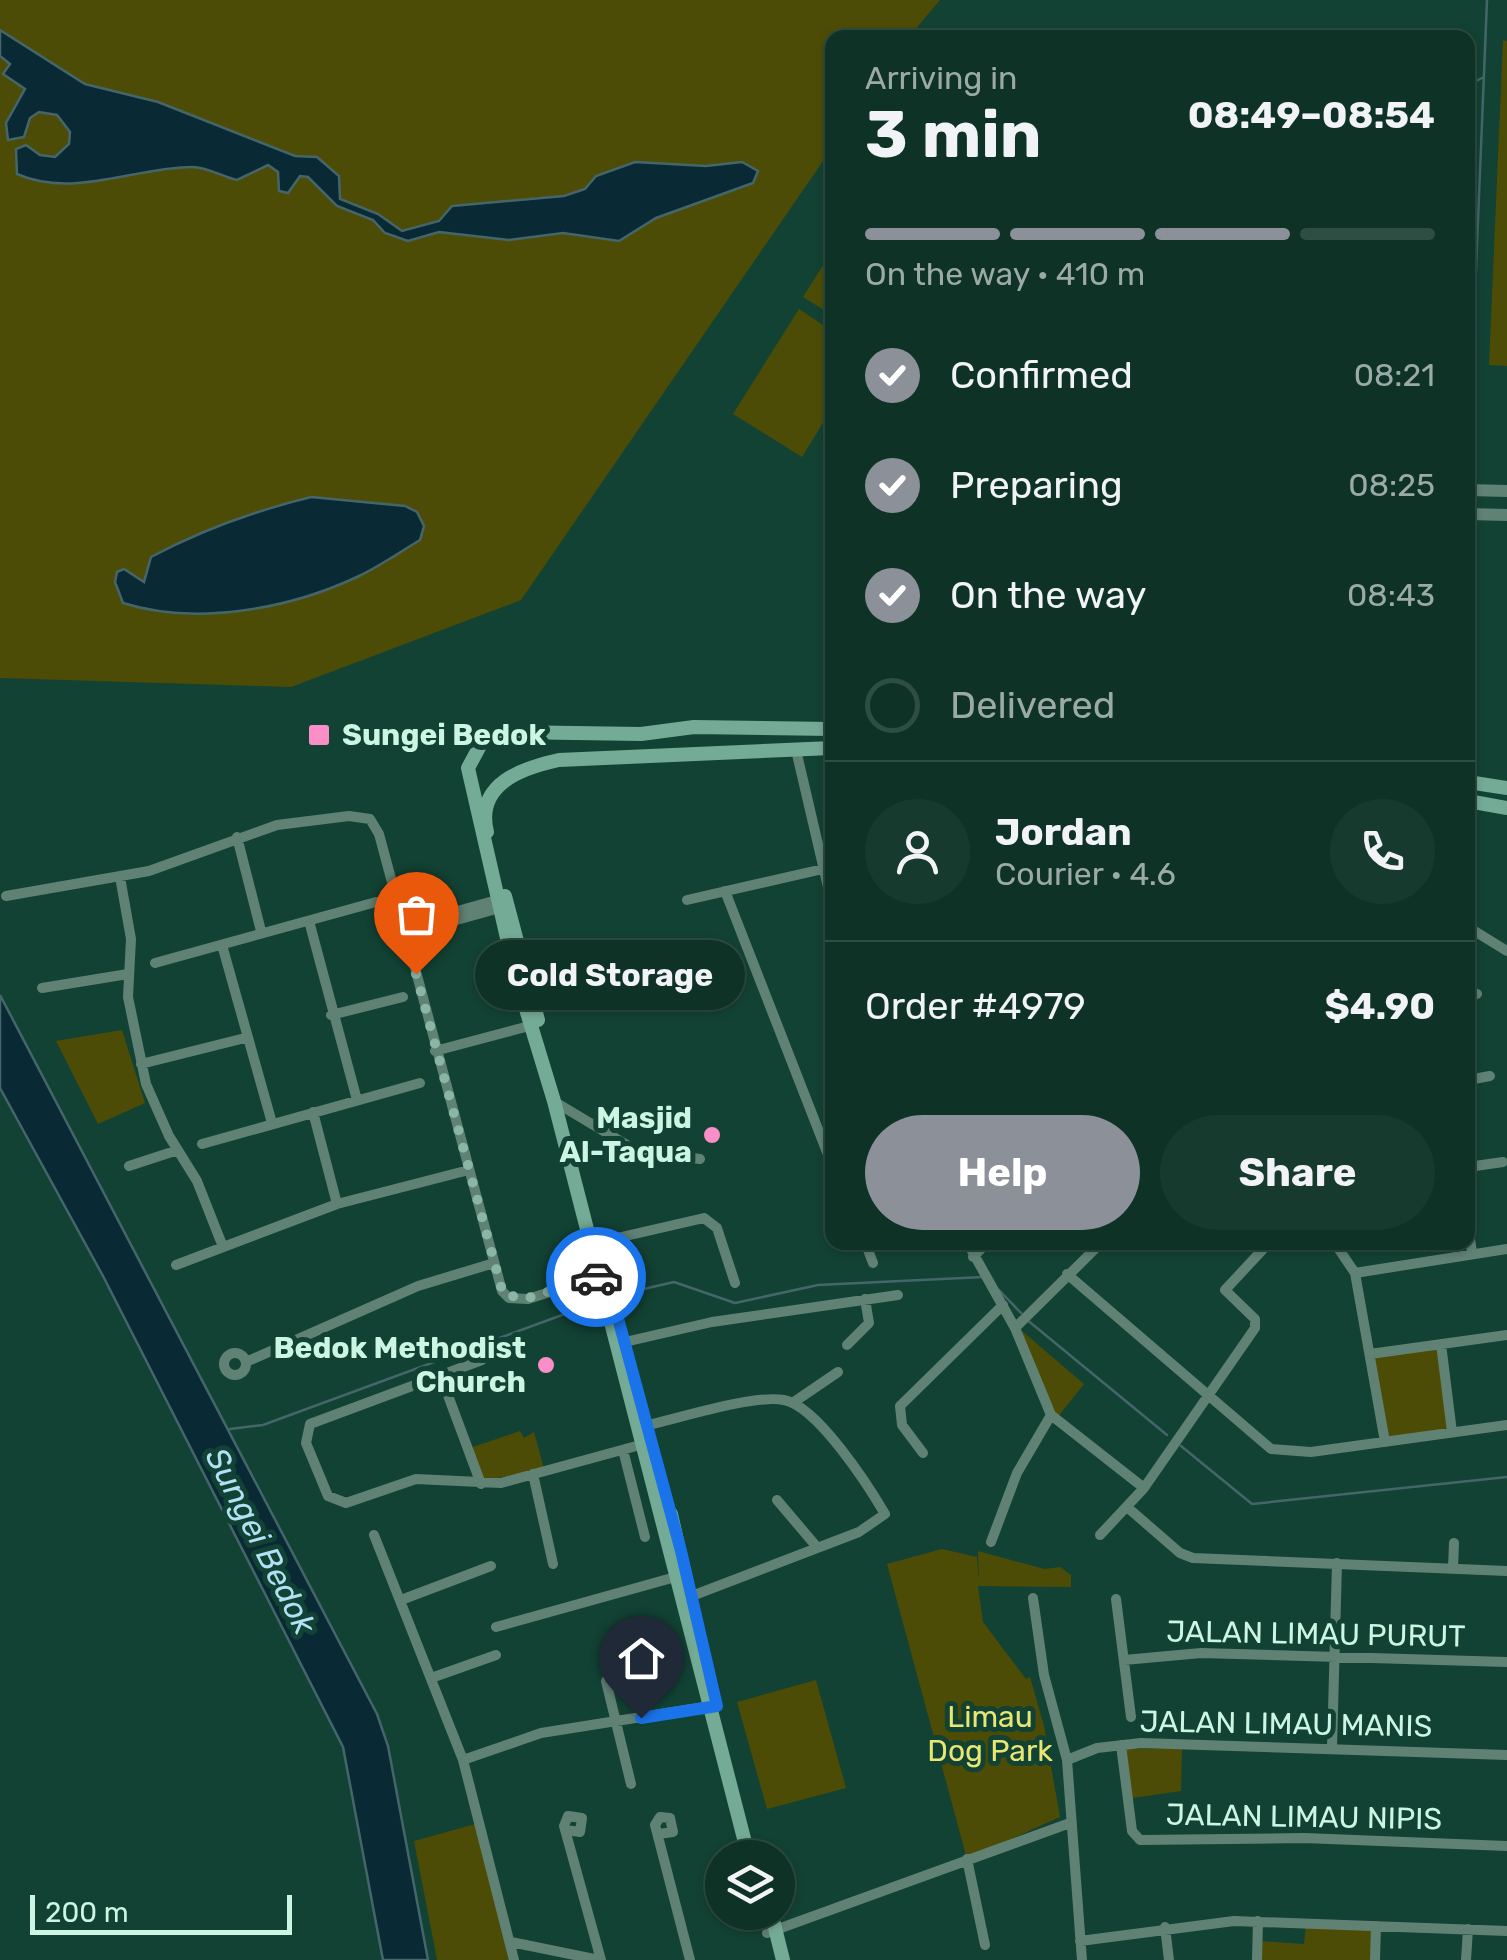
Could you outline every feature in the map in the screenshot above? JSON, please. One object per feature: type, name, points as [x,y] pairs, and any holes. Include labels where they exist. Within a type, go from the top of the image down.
[{"type":"main road","points":[[745,1840],[688,1598],[558,1104],[470,792],[468,768],[474,750],[499,733],[641,734],[694,727],[825,729]]},
{"type":"main road","points":[[562,733],[557,748],[567,760]]},
{"type":"main road","points":[[502,903],[485,825],[495,791],[513,772],[567,760],[825,748]]},
{"type":"main road","points":[[1475,783],[1507,788]]},
{"type":"main road","points":[[1475,801],[1507,808]]},
{"type":"main road","points":[[713,1706],[753,1840]]},
{"type":"main road","points":[[771,1932],[773,1960]]},
{"type":"main road","points":[[771,1932],[783,1960]]},
{"type":"street","points":[[1475,490],[1507,491]]},
{"type":"street","points":[[1475,514],[1507,516]]},
{"type":"street","points":[[687,900],[825,863],[796,750]]},
{"type":"street","points":[[6,896],[162,868],[237,837],[308,820],[356,815],[370,819],[379,834],[502,1291],[513,1300],[602,1275]]},
{"type":"street","points":[[237,837],[261,932]]},
{"type":"street","points":[[120,877],[129,913],[128,974],[141,1064],[158,1116],[197,1182],[223,1246]]},
{"type":"street","points":[[725,891],[825,1147]]},
{"type":"street","points":[[155,963],[376,902]]},
{"type":"street","points":[[405,930],[502,903]]},
{"type":"street","points":[[309,921],[356,1100]]},
{"type":"street","points":[[1475,932],[1507,950]]},
{"type":"street","points":[[222,945],[272,1124]]},
{"type":"street","points":[[42,988],[128,974]]},
{"type":"street","points":[[331,1015],[403,997]]},
{"type":"street","points":[[436,1052],[535,1024]]},
{"type":"street","points":[[141,1064],[245,1038]]},
{"type":"street","points":[[1475,1079],[1490,1076]]},
{"type":"street","points":[[202,1144],[420,1084]]},
{"type":"street","points":[[558,1104],[637,1151],[700,1159]]},
{"type":"street","points":[[313,1112],[337,1204]]},
{"type":"street","points":[[130,1166],[178,1150]]},
{"type":"street","points":[[1475,1165],[1503,1162]]},
{"type":"street","points":[[176,1265],[337,1204],[468,1170]]},
{"type":"street","points":[[595,1243],[704,1218],[718,1228],[735,1283]]},
{"type":"street","points":[[1355,1272],[1507,1249]]},
{"type":"street","points":[[868,1250],[873,1262]]},
{"type":"street","points":[[971,1250],[1015,1328],[1050,1416],[1144,1488]]},
{"type":"street","points":[[974,1257],[981,1250]]},
{"type":"street","points":[[1015,1328],[1093,1250]]},
{"type":"street","points":[[1100,1536],[1144,1488],[1257,1323],[1225,1290],[1262,1250]]},
{"type":"street","points":[[1340,1250],[1355,1272],[1385,1442]]},
{"type":"street","points":[[246,1362],[418,1286],[494,1263]]},
{"type":"street","points":[[1067,1274],[1262,1444],[1281,1452],[1507,1425]]},
{"type":"street","points":[[620,1343],[712,1322],[898,1295]]},
{"type":"street","points":[[848,1345],[869,1323],[865,1299]]},
{"type":"street","points":[[924,1453],[902,1425],[900,1406],[1003,1305]]},
{"type":"street","points":[[1370,1354],[1507,1335]]},
{"type":"street","points":[[1441,1344],[1452,1432]]},
{"type":"street","points":[[482,1360],[313,1422],[306,1430],[307,1446],[324,1492],[339,1502],[410,1480],[480,1484],[647,1443]]},
{"type":"street","points":[[794,1402],[838,1372]]},
{"type":"street","points":[[440,1374],[480,1484]]},
{"type":"street","points":[[642,1426],[764,1400],[794,1402],[823,1428],[885,1514],[875,1524],[688,1598]]},
{"type":"street","points":[[991,1542],[1017,1473],[1050,1416]]},
{"type":"street","points":[[623,1450],[645,1537]]},
{"type":"street","points":[[533,1474],[553,1564]]},
{"type":"street","points":[[777,1500],[816,1546]]},
{"type":"street","points":[[1127,1507],[1180,1553],[1193,1558],[1507,1570]]},
{"type":"street","points":[[374,1535],[434,1678],[463,1760],[514,1960]]},
{"type":"street","points":[[1453,1568],[1454,1543]]},
{"type":"street","points":[[1332,1748],[1337,1563]]},
{"type":"street","points":[[401,1600],[492,1566]]},
{"type":"street","points":[[496,1627],[681,1575]]},
{"type":"street","points":[[1034,1598],[1044,1675],[1067,1760],[1082,1960]]},
{"type":"street","points":[[1116,1599],[1131,1718]]},
{"type":"street","name":"JALAN LIMAU PURUT","points":[[1124,1660],[1201,1653],[1507,1662]]},
{"type":"street","points":[[434,1678],[496,1656]]},
{"type":"street","points":[[606,1680],[631,1784]]},
{"type":"street","points":[[463,1760],[541,1732],[713,1706]]},
{"type":"street","name":"JALAN LIMAU MANIS","points":[[1067,1760],[1097,1748],[1121,1746],[1507,1754]]},
{"type":"street","name":"JALAN LIMAU NIPIS","points":[[1121,1746],[1132,1830],[1140,1840],[1279,1837],[1507,1846]]},
{"type":"street","points":[[771,1932],[1070,1823]]},
{"type":"street","points":[[511,1942],[600,1960],[566,1830]]},
{"type":"street","points":[[659,1834],[690,1960]]},
{"type":"street","points":[[968,1859],[985,1944]]},
{"type":"street","points":[[1080,1941],[1165,1927],[1258,1921],[1507,1930]]},
{"type":"street","points":[[1257,1960],[1258,1921]]},
{"type":"street","points":[[1375,1960],[1376,1926]]},
{"type":"street","points":[[1165,1927],[1169,1960]]},
{"type":"street","points":[[1466,1960],[1468,1929]]},
{"type":"green space","points":[[0,0],[940,0],[915,30],[825,30],[825,158],[521,600],[291,687],[0,678]]},
{"type":"green space","points":[[1503,40],[1507,41],[1507,366],[1489,365]]},
{"type":"green space","points":[[825,262],[825,311],[803,297]]},
{"type":"green space","points":[[799,309],[825,326],[825,419],[802,457],[733,414]]},
{"type":"green space","points":[[122,1030],[145,1103],[98,1124],[56,1041]]},
{"type":"green space","points":[[1022,1331],[1084,1384],[1057,1418],[1019,1335]]},
{"type":"green space","points":[[1439,1348],[1450,1428],[1381,1438],[1373,1358]]},
{"type":"green space","points":[[520,1431],[524,1438],[534,1432],[544,1469],[482,1481],[470,1448]]},
{"type":"green space","name":"Limau Dog Park","points":[[942,1549],[977,1557],[979,1582],[978,1551],[1044,1569],[1060,1567],[1071,1575],[1071,1587],[978,1586],[983,1622],[1026,1679],[1030,1677],[1044,1726],[1060,1817],[967,1859],[887,1564]]},
{"type":"green space","points":[[816,1680],[846,1788],[767,1809],[737,1702]]},
{"type":"green space","points":[[1182,1748],[1181,1791],[1132,1798],[1126,1749]]},
{"type":"green space","points":[[479,1823],[514,1960],[437,1960],[414,1841]]},
{"type":"green space","points":[[1306,1924],[1374,1927],[1374,1960],[1258,1960],[1259,1941],[1304,1944]]},
{"type":"water","points":[[0,30],[85,84],[158,102],[295,156],[317,157],[339,176],[340,199],[378,214],[402,231],[439,221],[452,206],[564,196],[585,189],[596,176],[635,162],[706,166],[742,162],[758,171],[753,183],[656,218],[619,241],[563,233],[509,240],[439,232],[408,241],[385,233],[373,220],[337,206],[308,177],[300,176],[288,193],[279,191],[278,172],[268,165],[237,180],[193,167],[82,183],[39,181],[17,174],[16,149],[26,145],[40,155],[55,157],[69,144],[70,132],[57,115],[39,112],[30,118],[24,137],[8,140],[6,123],[25,89],[3,74],[10,64],[0,56]]},
{"type":"water","points":[[311,497],[405,506],[417,512],[424,526],[420,540],[332,588],[273,605],[181,613],[123,603],[115,582],[117,572],[124,569],[144,582],[151,557],[229,522]]},
{"type":"water","points":[[630,975],[635,1005],[621,1008],[615,978]]},
{"type":"water","points":[[0,995],[377,1714],[388,1746],[428,1960],[383,1960],[343,1747],[103,1276],[0,1088]]},
{"type":"waterway","points":[[1475,294],[1487,0]]},
{"type":"waterway","points":[[1475,82],[1484,77]]},
{"type":"waterway","points":[[622,1294],[674,1282],[735,1303],[818,1285],[983,1277]]},
{"type":"waterway","points":[[999,1290],[1021,1313]]},
{"type":"waterway","points":[[230,1429],[263,1425],[592,1304]]},
{"type":"waterway","points":[[1026,1319],[1167,1435]]},
{"type":"waterway","points":[[1181,1446],[1252,1504],[1507,1477]]},
{"type":"way so far","points":[[416,974],[503,1294],[513,1300],[525,1299],[596,1277]]},
{"type":"place","name":"Sungei Bedok","points":[[319,735]]},
{"type":"place","name":"Cold Storage","points":[[416,974]]},
{"type":"place","name":"Masjid Al-Taqua","points":[[712,1135]]},
{"type":"place","name":"Bedok Methodist Church","points":[[546,1365]]},
{"type":"route","points":[[596,1277],[606,1274],[681,1551],[717,1706],[641,1718]]}]
